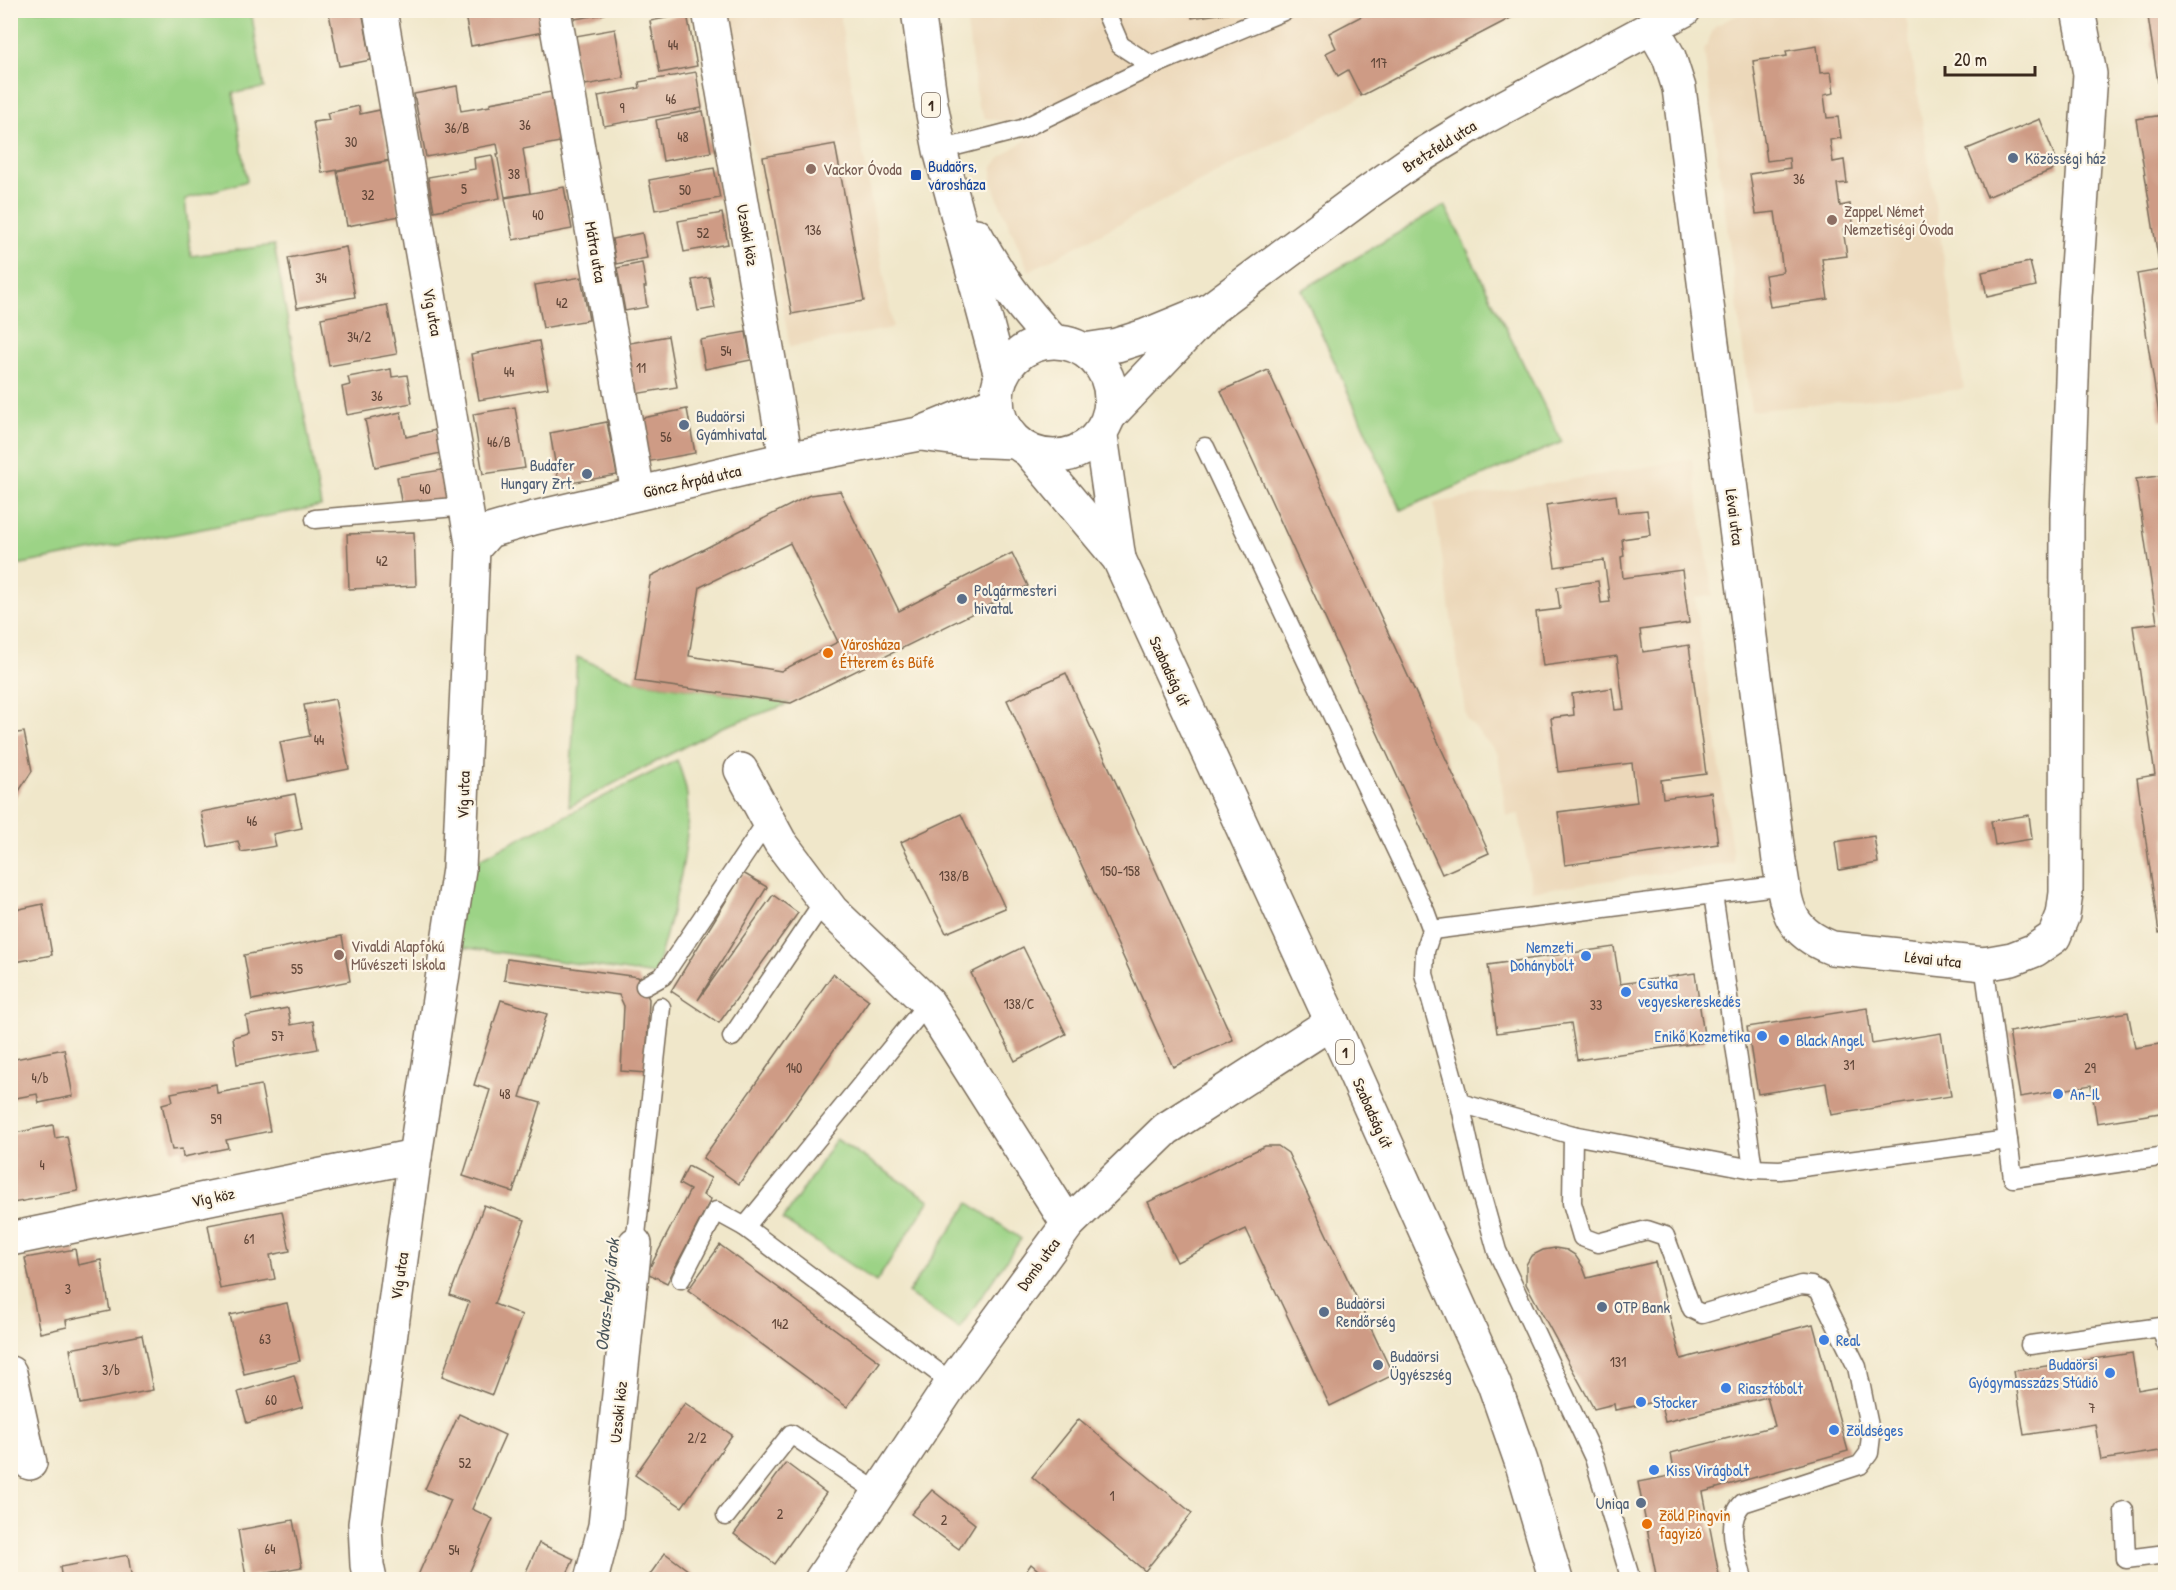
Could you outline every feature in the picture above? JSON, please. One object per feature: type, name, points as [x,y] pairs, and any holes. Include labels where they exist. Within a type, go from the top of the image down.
[{"type":"street","name":"Víg utca","points":[[370,1580],[365,1524],[415,1156],[459,869],[473,549],[380,10]]},
{"type":"street","name":"Mátra utca","points":[[554,10],[638,494]]},
{"type":"street","name":"Uzsoki köz","points":[[709,10],[786,459]]},
{"type":"street","name":"1","points":[[918,10],[940,150],[954,196],[999,389],[1000,419],[1006,431],[1022,447]]},
{"type":"street","name":"Bretzfeld utca","points":[[1105,426],[1212,308],[1366,193],[1414,160],[1652,19],[1684,10]]},
{"type":"street","name":"Lévai utca","points":[[1652,19],[1669,57],[1679,88],[1788,909],[1798,928],[1814,941],[1832,948],[1984,964],[2012,959],[2035,950],[2054,937],[2063,915],[2066,893],[2067,507],[2075,297],[2090,74],[2078,10]]},
{"type":"street","name":"1","points":[[954,196],[988,258],[1019,304],[1068,346],[1096,359],[1110,386],[1112,401],[1105,426]]},
{"type":"street","name":"Bretzfeld utca","points":[[1068,346],[1117,345],[1212,308]]},
{"type":"street","points":[[999,389],[1017,355],[1028,348],[1068,346]]},
{"type":"street","name":"Göncz Árpád utca","points":[[919,434],[999,389]]},
{"type":"street","points":[[1022,447],[1048,456],[1069,455],[1090,445],[1105,426]]},
{"type":"street","name":"Szabadság út","points":[[1105,426],[1119,559]]},
{"type":"street","name":"Göncz Árpád utca","points":[[473,549],[489,531],[534,518],[786,459],[919,434],[1022,447]]},
{"type":"street","name":"Szabadság út","points":[[1022,447],[1119,559],[1332,1022],[1494,1384],[1521,1461],[1556,1580]]},
{"type":"street","points":[[741,770],[780,842],[832,911],[928,1003],[1068,1224]]},
{"type":"street","name":"Domb utca","points":[[821,1580],[952,1383],[1068,1224],[1166,1129],[1332,1022]]},
{"type":"street","name":"Víg köz","points":[[10,1239],[415,1156]]},
{"type":"street","name":"Uzsoki köz","points":[[591,1580],[605,1526],[635,1244]]},
{"type":"street","points":[[10,1373],[30,1463]]},
{"type":"lane","points":[[1105,10],[1120,45],[1152,66]]},
{"type":"lane","points":[[940,150],[1022,129],[1152,66],[1286,10]]},
{"type":"lane","points":[[1205,447],[1425,911],[1432,930],[1425,951],[1424,974],[1460,1103],[1476,1176],[1497,1251],[1594,1458],[1631,1580]]},
{"type":"lane","points":[[315,519],[467,506]]},
{"type":"lane","points":[[645,987],[663,976],[768,820]]},
{"type":"lane","points":[[1432,930],[1784,885]]},
{"type":"lane","points":[[1713,894],[1753,1168]]},
{"type":"lane","points":[[732,1037],[824,901]]},
{"type":"lane","points":[[1984,964],[2013,1179],[2166,1156]]},
{"type":"lane","points":[[745,1227],[928,1003]]},
{"type":"lane","points":[[635,1244],[661,1007]]},
{"type":"lane","points":[[1460,1103],[1573,1135],[1753,1168],[1780,1170],[2008,1140]]},
{"type":"lane","points":[[1573,1135],[1572,1203],[1582,1237],[1598,1243],[1647,1230],[1665,1236],[1692,1310],[1702,1314],[1801,1285],[1811,1286],[1819,1290],[1857,1367],[1871,1436],[1869,1452],[1860,1465],[1743,1503],[1735,1511],[1732,1527],[1743,1580]]},
{"type":"lane","points":[[681,1279],[716,1211],[745,1227],[952,1383]]},
{"type":"lane","points":[[2030,1345],[2162,1327],[2166,1344]]},
{"type":"lane","points":[[726,1516],[791,1434],[879,1493]]},
{"type":"lane","points":[[2124,1511],[2126,1559],[2166,1554]]},
{"type":"shaded area","points":[[976,10],[1526,11],[1029,271],[992,182],[992,168],[1002,156],[1027,139],[1018,119],[1007,122],[985,118],[978,106],[966,16]]},
{"type":"shaded area","name":"Vackor Óvoda","points":[[727,11],[839,11],[893,328],[790,347]]},
{"type":"shaded area","name":"Zappel Német Nemzetiségi Óvoda","points":[[1746,11],[1905,11],[1964,389],[1751,411],[1704,50],[1715,26]]},
{"type":"shaded area","points":[[1692,459],[1713,595],[1695,598],[1734,863],[1532,891],[1519,814],[1506,816],[1498,754],[1466,718],[1434,503]]},
{"type":"green space","points":[[11,10],[251,11],[264,88],[233,93],[247,181],[185,199],[191,256],[274,245],[321,506],[11,566]]},
{"type":"green space","points":[[1445,205],[1562,442],[1401,510],[1302,290]]},
{"type":"green space","points":[[577,657],[635,681],[791,703],[720,728],[569,807]]},
{"type":"green space","points":[[677,760],[687,796],[686,841],[673,909],[655,975],[448,945],[459,869]]},
{"type":"green space","points":[[836,1139],[930,1200],[876,1282],[783,1220]]},
{"type":"green space","points":[[969,1203],[1021,1239],[959,1329],[908,1293]]},
{"type":"building","points":[[342,10],[362,10],[371,60],[339,66],[329,13]]},
{"type":"building","points":[[464,10],[539,10],[543,32],[471,46]]},
{"type":"building","points":[[573,10],[604,10],[604,14],[575,19]]},
{"type":"building","points":[[1191,10],[1232,10],[1232,12],[1192,18]]},
{"type":"building","points":[[1373,10],[1526,10],[1361,96],[1348,70],[1338,76],[1326,53],[1336,48],[1329,33]]},
{"type":"building","points":[[2147,10],[2166,10],[2166,420],[2160,421],[2137,274],[2160,270],[2136,119],[2163,115]]},
{"type":"building","points":[[687,14],[697,66],[660,73],[650,21]]},
{"type":"building","points":[[615,29],[624,78],[580,86],[570,37]]},
{"type":"building","points":[[1817,46],[1820,73],[1831,72],[1834,93],[1824,95],[1827,118],[1838,117],[1841,138],[1830,140],[1833,162],[1844,160],[1847,183],[1837,184],[1840,206],[1850,204],[1854,228],[1843,229],[1847,256],[1822,259],[1828,299],[1770,307],[1765,275],[1783,272],[1775,212],[1756,214],[1750,174],[1790,168],[1789,158],[1767,161],[1753,61],[1787,56],[1786,51]]},
{"type":"building","points":[[696,72],[702,108],[604,126],[598,96],[640,88],[639,82]]},
{"type":"building","points":[[457,86],[461,111],[490,106],[490,103],[551,92],[560,142],[523,149],[530,193],[505,197],[497,144],[426,157],[414,94]]},
{"type":"building","points":[[359,106],[360,114],[380,110],[390,160],[322,173],[313,122],[329,120],[327,113]]},
{"type":"building","points":[[703,111],[711,152],[663,161],[656,120]]},
{"type":"building","name":"Közösségi ház","points":[[2040,119],[2059,167],[1987,197],[1967,149]]},
{"type":"building","points":[[835,144],[864,301],[792,314],[763,157]]},
{"type":"building","points":[[492,155],[500,198],[434,211],[428,177],[475,169],[474,158]]},
{"type":"building","points":[[390,161],[400,216],[347,226],[337,171]]},
{"type":"building","points":[[714,168],[720,198],[655,210],[649,180]]},
{"type":"building","points":[[564,187],[572,229],[513,240],[505,198]]},
{"type":"building","points":[[722,213],[728,244],[684,252],[678,221]]},
{"type":"building","points":[[642,233],[647,258],[616,264],[612,239]]},
{"type":"building","points":[[346,247],[355,297],[297,308],[288,258]]},
{"type":"building","points":[[2030,262],[2036,286],[1987,297],[1982,272]]},
{"type":"building","points":[[642,263],[647,307],[625,311],[617,268]]},
{"type":"building","points":[[581,277],[589,320],[543,328],[535,285]]},
{"type":"building","points":[[709,277],[715,308],[698,311],[692,280]]},
{"type":"building","points":[[387,305],[397,354],[329,366],[321,318]]},
{"type":"building","points":[[746,332],[751,360],[705,369],[700,340]]},
{"type":"building","points":[[668,336],[677,387],[635,394],[625,344]]},
{"type":"building","points":[[539,341],[548,388],[479,400],[471,354]]},
{"type":"building","points":[[391,369],[392,377],[407,375],[412,403],[347,415],[342,387],[350,385],[348,377]]},
{"type":"building","points":[[1268,370],[1489,853],[1442,874],[1221,391]]},
{"type":"building","points":[[515,407],[525,468],[483,474],[473,414]]},
{"type":"building","points":[[687,409],[695,453],[646,462],[637,419]]},
{"type":"building","points":[[401,412],[406,437],[436,430],[441,453],[375,467],[365,420]]},
{"type":"building","points":[[607,422],[617,475],[559,485],[550,433]]},
{"type":"building","points":[[448,469],[453,499],[402,507],[397,477]]},
{"type":"building","points":[[2166,475],[2166,932],[2159,933],[2137,778],[2155,775],[2133,626],[2157,623],[2136,479]]},
{"type":"building","name":"Polgármesteri hivatal","points":[[840,491],[899,611],[1012,553],[1028,586],[791,703],[635,681],[651,576],[810,495]],"holes":[[[790,543],[838,642],[781,671],[689,656],[700,587]]]},
{"type":"building","points":[[1616,495],[1618,513],[1647,510],[1650,535],[1622,539],[1623,578],[1682,570],[1689,623],[1640,630],[1643,652],[1689,645],[1706,774],[1661,780],[1663,798],[1711,792],[1718,844],[1565,865],[1558,812],[1637,802],[1632,763],[1558,772],[1551,718],[1574,715],[1572,694],[1612,688],[1615,710],[1624,709],[1617,656],[1543,666],[1536,612],[1560,609],[1557,587],[1598,581],[1601,603],[1610,602],[1604,560],[1555,567],[1546,505]]},
{"type":"building","points":[[414,532],[416,586],[349,589],[347,534]]},
{"type":"building","points":[[1066,673],[1233,1040],[1173,1067],[1007,700]]},
{"type":"building","points":[[335,699],[349,769],[288,781],[280,742],[310,736],[304,705]]},
{"type":"building","points":[[24,732],[32,771],[10,805],[10,734]]},
{"type":"building","points":[[295,794],[302,828],[273,834],[276,846],[241,852],[238,841],[208,847],[201,812]]},
{"type":"building","points":[[961,814],[1005,908],[946,933],[901,842]]},
{"type":"building","points":[[2029,815],[2032,839],[1995,845],[1991,821]]},
{"type":"building","points":[[1874,836],[1878,863],[1839,870],[1835,842]]},
{"type":"building","points":[[743,873],[767,887],[698,1000],[773,895],[798,913],[719,1023],[671,991]]},
{"type":"building","points":[[43,904],[52,955],[10,963],[10,911]]},
{"type":"building","points":[[342,936],[350,981],[252,1000],[244,955]]},
{"type":"building","points":[[1023,947],[1066,1034],[1015,1061],[971,973]]},
{"type":"building","points":[[1614,947],[1620,984],[1695,973],[1705,1042],[1577,1060],[1571,1023],[1497,1033],[1488,965]]},
{"type":"building","points":[[507,959],[638,977],[649,999],[646,1073],[621,1071],[624,1006],[619,995],[504,980]]},
{"type":"building","points":[[833,974],[869,1000],[739,1184],[703,1158]]},
{"type":"building","points":[[501,1000],[547,1014],[520,1097],[541,1103],[513,1192],[463,1176],[490,1090],[474,1085]]},
{"type":"building","points":[[288,1008],[291,1025],[313,1021],[318,1049],[237,1064],[233,1037],[249,1033],[246,1016]]},
{"type":"building","points":[[1867,1008],[1872,1044],[1941,1033],[1951,1096],[1831,1115],[1826,1083],[1758,1094],[1747,1027]]},
{"type":"building","points":[[2128,1012],[2135,1048],[2166,1043],[2166,1112],[2097,1123],[2091,1085],[2020,1097],[2009,1032]]},
{"type":"building","points":[[64,1049],[73,1096],[39,1103],[37,1094],[10,1099],[10,1060]]},
{"type":"building","points":[[216,1084],[217,1093],[261,1085],[270,1131],[226,1140],[228,1148],[183,1157],[182,1149],[172,1150],[162,1104],[173,1101],[171,1093]]},
{"type":"building","points":[[53,1125],[55,1138],[67,1136],[78,1191],[13,1203],[10,1192],[10,1134]]},
{"type":"building","name":"Budaörsi Rendőrség","points":[[1265,1146],[1278,1146],[1288,1153],[1393,1375],[1330,1406],[1246,1229],[1177,1262],[1148,1202]]},
{"type":"building","points":[[688,1166],[711,1178],[703,1195],[711,1199],[667,1283],[647,1273],[690,1190],[679,1184]]},
{"type":"building","points":[[484,1205],[525,1220],[494,1304],[522,1315],[492,1395],[442,1376],[469,1302],[450,1295]]},
{"type":"building","points":[[282,1211],[290,1251],[270,1255],[275,1279],[220,1289],[208,1225]]},
{"type":"building","points":[[720,1245],[880,1362],[847,1407],[688,1290]]},
{"type":"building","points":[[1555,1248],[1567,1250],[1575,1255],[1587,1278],[1655,1262],[1681,1359],[1813,1324],[1848,1451],[1703,1492],[1720,1580],[1657,1580],[1638,1482],[1675,1475],[1671,1453],[1775,1426],[1767,1397],[1665,1422],[1660,1401],[1615,1410],[1614,1404],[1594,1409],[1526,1284],[1526,1265],[1531,1256],[1543,1250]]},
{"type":"building","points":[[75,1249],[78,1265],[101,1260],[110,1311],[66,1320],[67,1327],[40,1333],[25,1258]]},
{"type":"building","points":[[287,1303],[300,1361],[244,1374],[230,1315]]},
{"type":"building","points":[[142,1335],[153,1390],[80,1404],[70,1349]]},
{"type":"building","points":[[2132,1353],[2138,1390],[2166,1385],[2166,1450],[2101,1460],[2095,1424],[2024,1435],[2014,1371]]},
{"type":"building","points":[[294,1375],[303,1407],[247,1423],[238,1392]]},
{"type":"building","points":[[685,1403],[732,1435],[682,1507],[635,1475]]},
{"type":"building","points":[[459,1414],[505,1435],[472,1509],[493,1519],[466,1580],[416,1580],[451,1500],[425,1489]]},
{"type":"building","points":[[1079,1419],[1192,1513],[1145,1571],[1032,1477]]},
{"type":"building","points":[[786,1463],[826,1493],[775,1564],[734,1534]]},
{"type":"building","points":[[932,1490],[975,1524],[959,1549],[911,1514]]},
{"type":"building","points":[[293,1520],[302,1567],[246,1577],[238,1530]]},
{"type":"building","points":[[539,1543],[574,1559],[564,1580],[537,1580],[525,1574]]},
{"type":"building","points":[[665,1553],[701,1580],[646,1580]]},
{"type":"building","points":[[128,1555],[132,1580],[62,1580],[60,1567]]},
{"type":"building","points":[[1031,1564],[1050,1580],[1020,1580]]},
{"type":"place","name":"Közösségi ház","points":[[2013,158]]},
{"type":"place","name":"Vackor Óvoda","points":[[811,169]]},
{"type":"place","name":"Budaörs, városháza","points":[[916,175]]},
{"type":"place","name":"Zappel Német Nemzetiségi Óvoda","points":[[1832,220]]},
{"type":"place","name":"Budaörsi Gyámhivatal","points":[[684,425]]},
{"type":"place","name":"Budafer Hungary Zrt.","points":[[587,474]]},
{"type":"place","name":"Polgármesteri hivatal","points":[[962,599]]},
{"type":"place","name":"Városháza Étterem és Büfé","points":[[828,653]]},
{"type":"place","name":"Vivaldi Alapfokú Művészeti Iskola","points":[[339,955]]},
{"type":"place","name":"Nemzeti Dohánybolt","points":[[1586,956]]},
{"type":"place","name":"Csutka vegyeskereskedés","points":[[1626,992]]},
{"type":"place","name":"Enikő Kozmetika","points":[[1762,1036]]},
{"type":"place","name":"Black Angel","points":[[1784,1040]]},
{"type":"place","name":"An-Il","points":[[2058,1094]]},
{"type":"place","name":"OTP Bank","points":[[1602,1307]]},
{"type":"place","name":"Budaörsi Rendőrség","points":[[1324,1312]]},
{"type":"place","name":"Real","points":[[1824,1340]]},
{"type":"place","name":"Budaörsi Ügyészség","points":[[1378,1365]]},
{"type":"place","name":"Budaörsi Gyógymasszázs Stúdió","points":[[2110,1373]]},
{"type":"place","name":"Riasztóbolt","points":[[1726,1388]]},
{"type":"place","name":"Stocker","points":[[1641,1402]]},
{"type":"place","name":"Zöldséges","points":[[1834,1430]]},
{"type":"place","name":"Kiss Virágbolt","points":[[1654,1470]]},
{"type":"place","name":"Uniqa","points":[[1641,1503]]},
{"type":"place","name":"Zöld Pingvin fagyizó","points":[[1647,1524]]},
{"type":"water label","name":"Odvas-hegyi árok","points":[[607,1295]]}]
